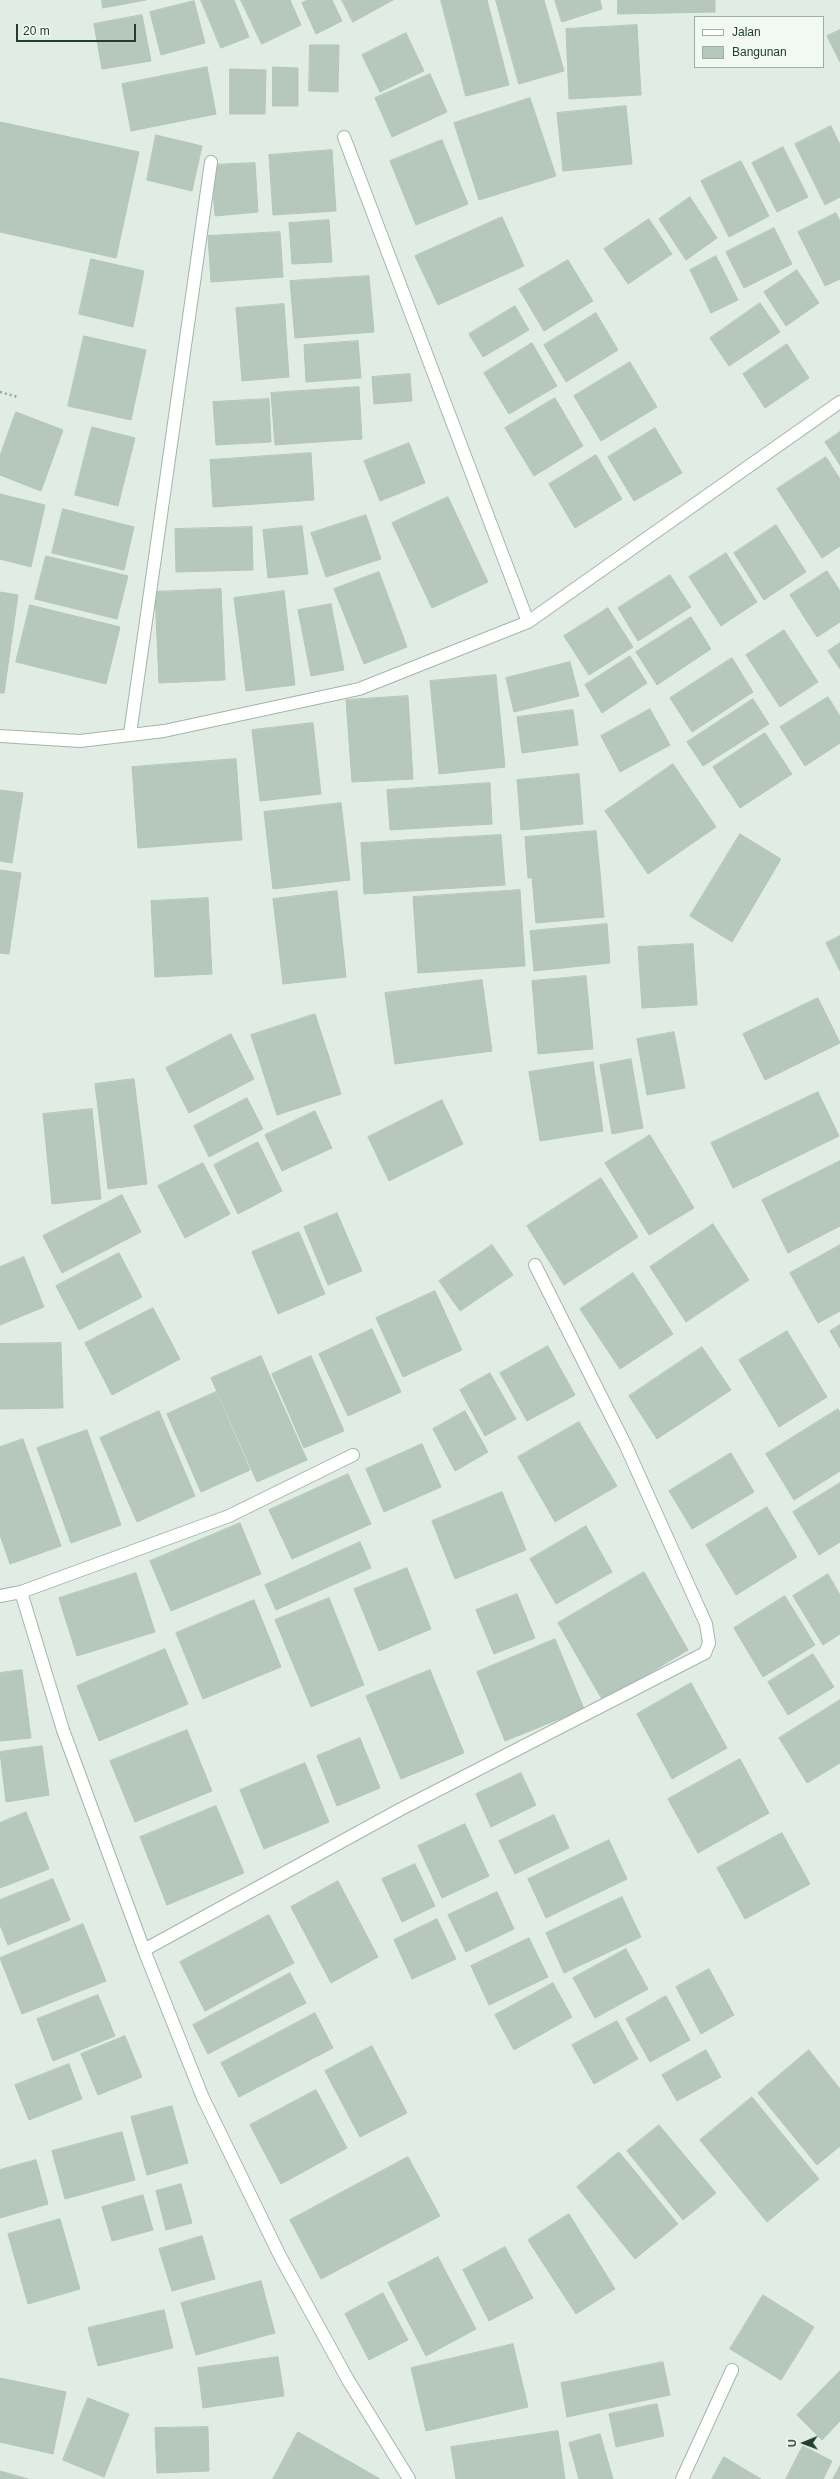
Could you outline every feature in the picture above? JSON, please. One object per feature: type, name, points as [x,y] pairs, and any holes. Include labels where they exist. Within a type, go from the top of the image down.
[{"type":"street","points":[[344,137],[528,622]]},
{"type":"street","points":[[130,734],[211,162]]},
{"type":"street","points":[[0,736],[80,741],[164,731],[359,688],[528,622],[840,402]]},
{"type":"street","points":[[144,1950],[401,1809],[705,1653],[709,1643],[706,1624],[625,1444],[535,1265]]},
{"type":"street","points":[[0,1596],[20,1592],[229,1516],[353,1455]]},
{"type":"street","points":[[20,1592],[63,1730],[144,1950],[203,2098],[276,2249],[348,2380],[409,2479]]},
{"type":"street","points":[[682,2479],[732,2370]]},
{"type":"path","points":[[0,392],[18,397]]},
{"type":"building","points":[[102,0],[146,0],[103,8]]},
{"type":"building","points":[[201,0],[234,0],[249,37],[221,48]]},
{"type":"building","points":[[241,0],[290,0],[301,25],[262,44]]},
{"type":"building","points":[[308,0],[332,0],[342,21],[316,34],[302,3]]},
{"type":"building","points":[[342,0],[393,0],[353,22]]},
{"type":"building","points":[[441,0],[487,0],[509,85],[466,96]]},
{"type":"building","points":[[496,0],[544,0],[564,71],[519,84]]},
{"type":"building","points":[[555,0],[600,0],[602,9],[562,22]]},
{"type":"building","points":[[618,0],[715,0],[715,12],[618,14]]},
{"type":"building","points":[[194,1],[205,43],[161,55],[150,12]]},
{"type":"building","points":[[142,15],[151,61],[102,69],[94,24]]},
{"type":"building","points":[[637,25],[641,95],[569,99],[566,29]]},
{"type":"building","points":[[840,30],[840,62],[827,36]]},
{"type":"building","points":[[406,33],[424,71],[380,92],[362,55]]},
{"type":"building","points":[[310,45],[339,45],[338,92],[309,91]]},
{"type":"building","points":[[207,67],[216,114],[131,131],[122,84]]},
{"type":"building","points":[[273,67],[298,68],[298,106],[273,106]]},
{"type":"building","points":[[230,69],[266,70],[265,114],[230,114]]},
{"type":"building","points":[[430,74],[447,112],[392,137],[375,98]]},
{"type":"building","points":[[530,98],[556,176],[479,200],[454,123]]},
{"type":"building","points":[[626,106],[632,164],[563,171],[557,113]]},
{"type":"building","points":[[0,122],[139,152],[116,258],[0,232]]},
{"type":"building","points":[[831,126],[840,145],[840,197],[825,205],[795,144]]},
{"type":"building","points":[[156,135],[202,146],[192,191],[147,180]]},
{"type":"building","points":[[442,140],[468,204],[416,225],[390,161]]},
{"type":"building","points":[[783,147],[808,197],[777,212],[752,163]]},
{"type":"building","points":[[332,150],[336,211],[273,215],[269,155]]},
{"type":"building","points":[[741,161],[769,216],[729,237],[701,181]]},
{"type":"building","points":[[255,163],[258,212],[215,216],[211,165]]},
{"type":"building","points":[[690,197],[717,238],[686,260],[659,219]]},
{"type":"building","points":[[836,213],[840,221],[840,279],[825,286],[798,232]]},
{"type":"building","points":[[502,217],[524,266],[438,305],[415,256]]},
{"type":"building","points":[[649,219],[672,254],[628,284],[604,249]]},
{"type":"building","points":[[329,220],[332,262],[292,264],[289,223]]},
{"type":"building","points":[[774,228],[792,264],[744,288],[726,252]]},
{"type":"building","points":[[280,232],[283,277],[211,282],[208,236]]},
{"type":"building","points":[[716,256],[738,300],[711,313],[690,270]]},
{"type":"building","points":[[91,259],[144,271],[133,327],[79,314]]},
{"type":"building","points":[[568,260],[593,301],[544,331],[519,289]]},
{"type":"building","points":[[797,270],[819,303],[786,326],[764,292]]},
{"type":"building","points":[[369,276],[374,332],[295,338],[290,281]]},
{"type":"building","points":[[760,303],[780,332],[729,366],[710,338]]},
{"type":"building","points":[[284,304],[289,377],[242,381],[236,308]]},
{"type":"building","points":[[515,306],[529,330],[483,357],[469,334]]},
{"type":"building","points":[[596,313],[618,350],[566,382],[544,345]]},
{"type":"building","points":[[84,336],[146,350],[131,420],[68,406]]},
{"type":"building","points":[[358,341],[361,378],[306,382],[304,345]]},
{"type":"building","points":[[532,343],[557,386],[509,414],[484,373]]},
{"type":"building","points":[[787,344],[809,378],[765,408],[743,374]]},
{"type":"building","points":[[630,362],[657,407],[601,441],[574,396]]},
{"type":"building","points":[[410,374],[412,401],[374,404],[372,377]]},
{"type":"building","points":[[359,387],[362,439],[275,445],[271,393]]},
{"type":"building","points":[[555,398],[583,446],[534,476],[505,428]]},
{"type":"building","points":[[269,399],[271,442],[216,445],[213,402]]},
{"type":"building","points":[[16,412],[63,430],[41,491],[0,475],[0,456]]},
{"type":"building","points":[[92,427],[135,438],[118,506],[75,495]]},
{"type":"building","points":[[655,428],[682,473],[634,501],[608,457]]},
{"type":"building","points":[[840,432],[840,465],[825,442]]},
{"type":"building","points":[[409,443],[425,483],[380,501],[364,461]]},
{"type":"building","points":[[311,453],[314,500],[213,507],[210,460]]},
{"type":"building","points":[[596,455],[622,499],[575,528],[549,484]]},
{"type":"building","points":[[826,457],[840,479],[840,546],[822,558],[777,489]]},
{"type":"building","points":[[0,494],[45,505],[31,567],[0,559]]},
{"type":"building","points":[[448,497],[488,582],[432,608],[392,523]]},
{"type":"building","points":[[63,509],[134,527],[124,570],[52,553]]},
{"type":"building","points":[[366,515],[381,559],[326,577],[311,533]]},
{"type":"building","points":[[776,525],[806,572],[764,600],[734,553]]},
{"type":"building","points":[[302,526],[308,574],[268,578],[263,530]]},
{"type":"building","points":[[252,527],[253,570],[176,572],[175,529]]},
{"type":"building","points":[[726,553],[757,602],[721,626],[689,577]]},
{"type":"building","points":[[46,556],[128,576],[117,619],[35,599]]},
{"type":"building","points":[[827,571],[840,591],[840,622],[817,637],[790,595]]},
{"type":"building","points":[[379,572],[407,647],[364,664],[334,589]]},
{"type":"building","points":[[670,575],[691,607],[638,641],[618,608]]},
{"type":"building","points":[[221,589],[225,680],[159,683],[155,592]]},
{"type":"building","points":[[284,591],[295,685],[246,691],[234,598]]},
{"type":"building","points":[[0,592],[18,595],[4,693],[0,693]]},
{"type":"building","points":[[331,604],[344,670],[311,676],[298,610]]},
{"type":"building","points":[[30,605],[120,627],[106,684],[16,662]]},
{"type":"building","points":[[608,608],[633,647],[589,675],[564,636]]},
{"type":"building","points":[[691,617],[711,649],[657,685],[636,652]]},
{"type":"building","points":[[784,630],[818,682],[780,707],[746,655]]},
{"type":"building","points":[[840,643],[840,669],[828,651]]},
{"type":"building","points":[[630,656],[647,683],[602,713],[585,685]]},
{"type":"building","points":[[732,658],[753,692],[692,732],[670,698]]},
{"type":"building","points":[[570,662],[579,696],[514,712],[506,678]]},
{"type":"building","points":[[496,675],[505,767],[439,774],[430,681]]},
{"type":"building","points":[[408,696],[413,779],[352,782],[346,700]]},
{"type":"building","points":[[828,697],[840,716],[840,743],[805,766],[780,727]]},
{"type":"building","points":[[753,699],[769,724],[703,766],[687,742]]},
{"type":"building","points":[[650,709],[670,745],[620,772],[601,736]]},
{"type":"building","points":[[573,710],[578,745],[522,753],[517,717]]},
{"type":"building","points":[[313,723],[321,794],[260,801],[252,730]]},
{"type":"building","points":[[765,733],[792,774],[740,808],[713,767]]},
{"type":"building","points":[[236,759],[242,840],[138,848],[132,767]]},
{"type":"building","points":[[673,764],[716,827],[648,874],[605,811]]},
{"type":"building","points":[[579,774],[583,824],[521,830],[517,780]]},
{"type":"building","points":[[490,783],[492,824],[390,830],[387,790]]},
{"type":"building","points":[[0,790],[23,793],[12,863],[0,861]]},
{"type":"building","points":[[341,803],[350,880],[273,889],[264,812]]},
{"type":"building","points":[[596,831],[600,872],[528,878],[525,837]]},
{"type":"building","points":[[740,834],[781,859],[732,942],[690,916]]},
{"type":"building","points":[[501,835],[505,885],[364,894],[361,843]]},
{"type":"building","points":[[0,870],[21,873],[9,954],[0,953]]},
{"type":"building","points":[[600,872],[604,917],[536,923],[532,878]]},
{"type":"building","points":[[520,890],[525,966],[418,973],[413,897]]},
{"type":"building","points":[[337,891],[346,977],[283,984],[273,899]]},
{"type":"building","points":[[208,898],[212,974],[155,977],[151,901]]},
{"type":"building","points":[[607,924],[610,963],[534,971],[530,931]]},
{"type":"building","points":[[840,936],[840,971],[826,943]]},
{"type":"building","points":[[693,944],[697,1005],[642,1008],[638,947]]},
{"type":"building","points":[[586,976],[593,1049],[538,1054],[532,981]]},
{"type":"building","points":[[482,980],[492,1051],[395,1064],[385,993]]},
{"type":"building","points":[[818,998],[840,1043],[765,1080],[743,1034]]},
{"type":"building","points":[[315,1014],[341,1094],[277,1115],[251,1035]]},
{"type":"building","points":[[674,1032],[685,1088],[647,1095],[637,1039]]},
{"type":"building","points":[[231,1034],[254,1079],[189,1113],[166,1068]]},
{"type":"building","points":[[631,1059],[643,1128],[612,1134],[600,1065]]},
{"type":"building","points":[[593,1062],[603,1131],[540,1141],[529,1072]]},
{"type":"building","points":[[134,1079],[147,1184],[108,1189],[95,1084]]},
{"type":"building","points":[[818,1092],[839,1136],[733,1188],[711,1143]]},
{"type":"building","points":[[247,1098],[263,1129],[209,1157],[194,1126]]},
{"type":"building","points":[[442,1100],[463,1144],[389,1181],[368,1137]]},
{"type":"building","points":[[92,1109],[101,1199],[52,1204],[43,1114]]},
{"type":"building","points":[[315,1111],[332,1148],[282,1171],[265,1135]]},
{"type":"building","points":[[650,1135],[694,1208],[649,1235],[605,1163]]},
{"type":"building","points":[[258,1142],[282,1191],[238,1214],[214,1165]]},
{"type":"building","points":[[840,1161],[840,1226],[788,1253],[762,1200]]},
{"type":"building","points":[[203,1163],[230,1214],[185,1238],[158,1186]]},
{"type":"building","points":[[601,1178],[638,1237],[564,1285],[527,1226]]},
{"type":"building","points":[[122,1195],[141,1232],[62,1273],[43,1236]]},
{"type":"building","points":[[337,1213],[362,1271],[328,1285],[304,1227]]},
{"type":"building","points":[[713,1224],[749,1280],[686,1322],[650,1267]]},
{"type":"building","points":[[299,1232],[325,1294],[278,1314],[252,1252]]},
{"type":"building","points":[[492,1245],[513,1275],[460,1311],[439,1281]]},
{"type":"building","points":[[840,1245],[840,1311],[818,1323],[790,1273]]},
{"type":"building","points":[[119,1253],[142,1297],[79,1330],[56,1286]]},
{"type":"building","points":[[24,1257],[44,1307],[0,1325],[0,1267]]},
{"type":"building","points":[[633,1273],[673,1334],[620,1369],[580,1309]]},
{"type":"building","points":[[435,1291],[462,1350],[403,1377],[376,1318]]},
{"type":"building","points":[[153,1308],[180,1359],[112,1395],[85,1343]]},
{"type":"building","points":[[840,1325],[840,1348],[830,1331]]},
{"type":"building","points":[[372,1329],[401,1392],[348,1416],[319,1354]]},
{"type":"building","points":[[787,1331],[827,1397],[779,1427],[739,1360]]},
{"type":"building","points":[[61,1343],[63,1408],[0,1409],[0,1344]]},
{"type":"building","points":[[548,1346],[575,1395],[527,1421],[500,1373]]},
{"type":"building","points":[[702,1347],[731,1390],[657,1439],[629,1396]]},
{"type":"building","points":[[261,1356],[307,1460],[257,1482],[211,1378]]},
{"type":"building","points":[[311,1356],[344,1431],[304,1448],[272,1374]]},
{"type":"building","points":[[490,1373],[516,1419],[485,1436],[460,1390]]},
{"type":"building","points":[[216,1392],[250,1470],[201,1492],[167,1414]]},
{"type":"building","points":[[838,1409],[840,1413],[840,1471],[794,1500],[766,1454]]},
{"type":"building","points":[[159,1411],[195,1496],[137,1522],[100,1438]]},
{"type":"building","points":[[465,1411],[488,1452],[455,1471],[433,1429]]},
{"type":"building","points":[[579,1422],[617,1486],[555,1522],[518,1457]]},
{"type":"building","points":[[87,1430],[121,1525],[71,1543],[37,1448]]},
{"type":"building","points":[[23,1439],[61,1546],[10,1564],[0,1535],[0,1447]]},
{"type":"building","points":[[422,1444],[441,1487],[384,1512],[366,1469]]},
{"type":"building","points":[[731,1453],[754,1492],[692,1529],[669,1491]]},
{"type":"building","points":[[348,1474],[371,1524],[292,1559],[269,1510]]},
{"type":"building","points":[[840,1483],[840,1542],[819,1555],[793,1512]]},
{"type":"building","points":[[502,1492],[526,1550],[455,1579],[432,1521]]},
{"type":"building","points":[[767,1507],[797,1557],[736,1595],[706,1545]]},
{"type":"building","points":[[240,1523],[261,1574],[171,1611],[150,1561]]},
{"type":"building","points":[[586,1526],[612,1572],[556,1604],[530,1559]]},
{"type":"building","points":[[360,1542],[371,1568],[276,1610],[265,1585]]},
{"type":"building","points":[[407,1568],[431,1629],[379,1651],[354,1589]]},
{"type":"building","points":[[644,1572],[688,1650],[603,1701],[558,1623]]},
{"type":"building","points":[[136,1573],[155,1632],[77,1656],[59,1598]]},
{"type":"building","points":[[828,1574],[840,1595],[840,1634],[823,1645],[793,1596]]},
{"type":"building","points":[[517,1594],[535,1638],[494,1654],[476,1610]]},
{"type":"building","points":[[785,1596],[815,1645],[763,1677],[734,1628]]},
{"type":"building","points":[[329,1598],[364,1685],[311,1707],[275,1620]]},
{"type":"building","points":[[254,1600],[281,1667],[203,1699],[176,1633]]},
{"type":"building","points":[[555,1639],[584,1709],[505,1741],[477,1672]]},
{"type":"building","points":[[165,1649],[188,1704],[99,1741],[77,1686]]},
{"type":"building","points":[[813,1654],[834,1687],[788,1715],[768,1682]]},
{"type":"building","points":[[22,1670],[31,1738],[0,1741],[0,1673]]},
{"type":"building","points":[[430,1670],[464,1753],[401,1779],[366,1696]]},
{"type":"building","points":[[691,1683],[727,1748],[672,1779],[637,1714]]},
{"type":"building","points":[[840,1700],[840,1763],[807,1783],[779,1738]]},
{"type":"building","points":[[187,1730],[212,1791],[135,1822],[110,1761]]},
{"type":"building","points":[[360,1738],[380,1788],[337,1806],[317,1756]]},
{"type":"building","points":[[42,1746],[49,1795],[6,1802],[0,1752]]},
{"type":"building","points":[[740,1759],[769,1813],[698,1853],[668,1799]]},
{"type":"building","points":[[305,1763],[329,1822],[264,1849],[240,1790]]},
{"type":"building","points":[[521,1773],[536,1805],[491,1827],[476,1794]]},
{"type":"building","points":[[216,1806],[244,1873],[167,1905],[140,1837]]},
{"type":"building","points":[[26,1812],[49,1869],[0,1888],[0,1823]]},
{"type":"building","points":[[554,1815],[569,1848],[515,1874],[499,1841]]},
{"type":"building","points":[[465,1824],[489,1876],[442,1898],[418,1846]]},
{"type":"building","points":[[782,1833],[810,1884],[745,1919],[717,1868]]},
{"type":"building","points":[[609,1840],[627,1879],[546,1918],[528,1879]]},
{"type":"building","points":[[415,1864],[435,1906],[402,1922],[382,1879]]},
{"type":"building","points":[[53,1879],[70,1920],[8,1945],[0,1925],[0,1900]]},
{"type":"building","points":[[338,1881],[378,1957],[331,1983],[291,1907]]},
{"type":"building","points":[[497,1892],[514,1929],[466,1952],[448,1915]]},
{"type":"building","points":[[622,1897],[641,1937],[564,1973],[546,1933]]},
{"type":"building","points":[[269,1915],[294,1963],[205,2011],[180,1962]]},
{"type":"building","points":[[437,1919],[456,1959],[412,1979],[394,1940]]},
{"type":"building","points":[[83,1924],[106,1981],[22,2014],[0,1958]]},
{"type":"building","points":[[529,1938],[548,1977],[489,2005],[471,1966]]},
{"type":"building","points":[[626,1949],[648,1989],[595,2018],[573,1978]]},
{"type":"building","points":[[709,1969],[734,2015],[701,2034],[676,1987]]},
{"type":"building","points":[[290,1973],[306,2003],[208,2054],[193,2025]]},
{"type":"building","points":[[553,1983],[572,2017],[514,2050],[495,2015]]},
{"type":"building","points":[[98,1995],[115,2036],[53,2061],[37,2019]]},
{"type":"building","points":[[666,1996],[690,2040],[650,2062],[626,2019]]},
{"type":"building","points":[[315,2013],[333,2048],[239,2097],[221,2063]]},
{"type":"building","points":[[617,2021],[638,2059],[594,2084],[572,2045]]},
{"type":"building","points":[[125,2036],[142,2077],[98,2095],[81,2054]]},
{"type":"building","points":[[372,2046],[407,2113],[360,2137],[325,2071]]},
{"type":"building","points":[[706,2050],[721,2077],[677,2101],[662,2075]]},
{"type":"building","points":[[809,2050],[840,2089],[840,2146],[817,2165],[758,2093]]},
{"type":"building","points":[[69,2064],[82,2099],[29,2120],[15,2085]]},
{"type":"building","points":[[316,2090],[347,2148],[281,2184],[250,2125]]},
{"type":"building","points":[[752,2097],[819,2179],[767,2222],[700,2140]]},
{"type":"building","points":[[172,2106],[188,2163],[147,2175],[131,2117]]},
{"type":"building","points":[[659,2125],[716,2193],[683,2220],[627,2151]]},
{"type":"building","points":[[122,2132],[135,2180],[65,2199],[52,2151]]},
{"type":"building","points":[[619,2152],[678,2224],[635,2259],[577,2187]]},
{"type":"building","points":[[408,2157],[440,2216],[321,2279],[290,2220]]},
{"type":"building","points":[[36,2160],[48,2204],[0,2218],[0,2170]]},
{"type":"building","points":[[181,2184],[192,2223],[166,2230],[156,2191]]},
{"type":"building","points":[[143,2195],[153,2230],[112,2241],[102,2207]]},
{"type":"building","points":[[569,2214],[615,2289],[576,2314],[528,2240]]},
{"type":"building","points":[[60,2219],[80,2289],[28,2304],[8,2234]]},
{"type":"building","points":[[202,2236],[215,2279],[172,2291],[159,2249]]},
{"type":"building","points":[[505,2247],[533,2298],[489,2321],[463,2270]]},
{"type":"building","points":[[438,2257],[476,2329],[426,2356],[388,2283]]},
{"type":"building","points":[[261,2281],[275,2333],[196,2355],[181,2303]]},
{"type":"building","points":[[383,2293],[408,2340],[369,2360],[345,2314]]},
{"type":"building","points":[[763,2295],[814,2327],[781,2380],[730,2349]]},
{"type":"building","points":[[164,2310],[173,2348],[98,2366],[88,2328]]},
{"type":"building","points":[[513,2344],[528,2407],[426,2431],[411,2368]]},
{"type":"building","points":[[278,2357],[284,2396],[203,2408],[198,2368]]},
{"type":"building","points":[[663,2362],[670,2395],[567,2417],[561,2383]]},
{"type":"building","points":[[840,2371],[840,2421],[822,2440],[797,2415]]},
{"type":"building","points":[[0,2378],[66,2392],[53,2454],[0,2442]]},
{"type":"building","points":[[88,2398],[129,2414],[104,2477],[63,2460]]},
{"type":"building","points":[[657,2404],[664,2436],[616,2447],[609,2414]]},
{"type":"building","points":[[208,2427],[209,2471],[157,2473],[155,2428]]},
{"type":"building","points":[[558,2431],[565,2479],[456,2479],[451,2447]]},
{"type":"building","points":[[298,2432],[380,2479],[273,2479]]},
{"type":"building","points":[[600,2434],[613,2479],[579,2479],[569,2443]]},
{"type":"building","points":[[803,2446],[832,2461],[823,2479],[786,2479]]},
{"type":"building","points":[[724,2457],[761,2479],[712,2479]]},
{"type":"building","points":[[840,2466],[840,2479],[833,2479]]},
{"type":"building","points":[[0,2471],[28,2479],[0,2479]]}]
